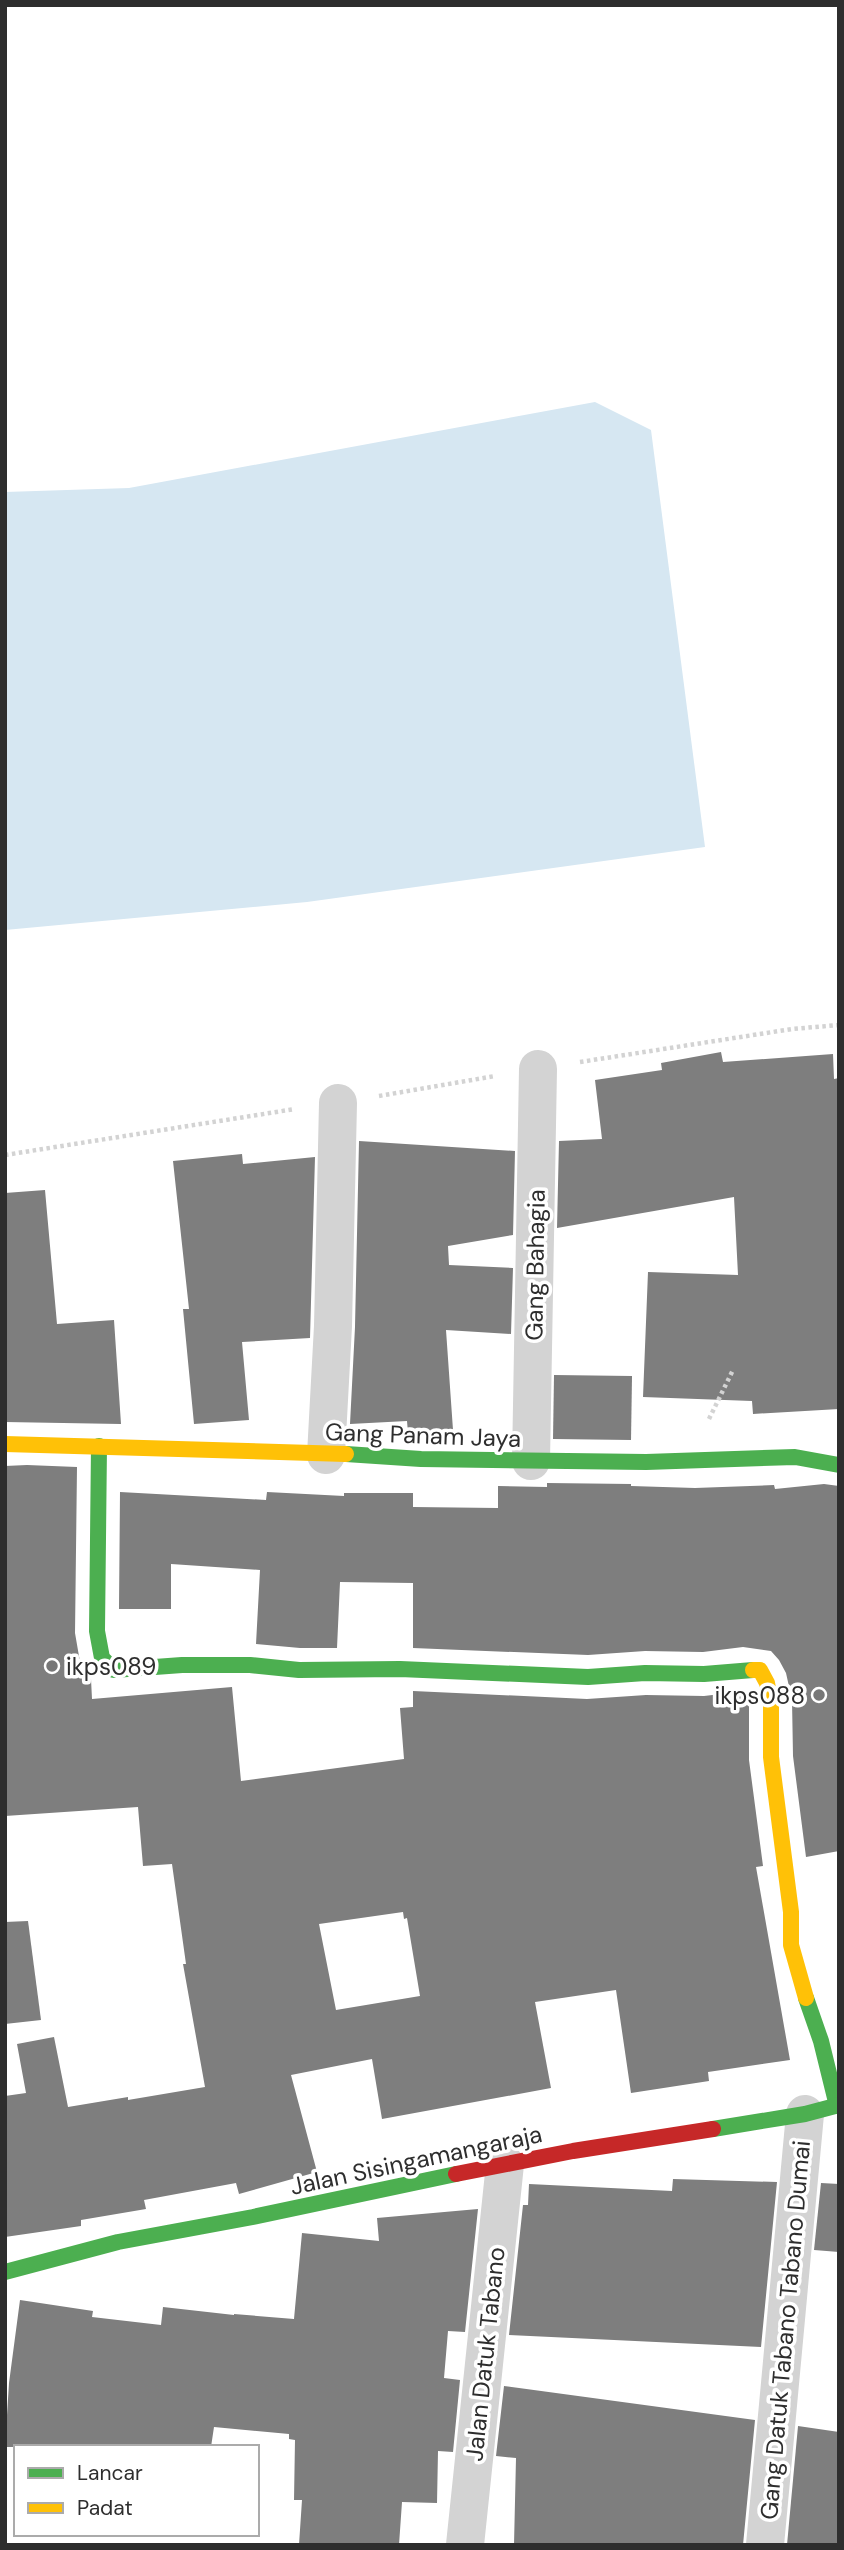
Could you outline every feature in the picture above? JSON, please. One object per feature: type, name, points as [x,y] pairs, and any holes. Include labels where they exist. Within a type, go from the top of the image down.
[{"type":"street","name":"Gang Bahagia","points":[[531,1461],[538,1069]]},
{"type":"street","points":[[326,1455],[333,1326],[338,1102]]},
{"type":"street","name":"Gang Panam Jaya","points":[[5,1444],[531,1461],[712,1461],[794,1457],[839,1465]]},
{"type":"street","points":[[99,1446],[97,1631],[100,1656],[105,1665],[114,1670],[182,1665],[250,1665],[299,1670],[400,1669],[588,1677],[760,1670],[767,1683],[771,1704],[771,1757],[791,1912],[791,1945],[800,1981],[821,2041],[827,2108]]},
{"type":"street","name":"Jalan Sisingamangaraja","points":[[5,2272],[118,2242],[253,2217],[505,2164],[827,2108]]},
{"type":"street","name":"Gang Datuk Tabano Tabano Dumai","points":[[765,2545],[827,2108]]},
{"type":"street","name":"Jalan Datuk Tabano","points":[[465,2545],[505,2164]]},
{"type":"path","points":[[5,1155],[792,1029],[839,1024]]},
{"type":"water","points":[[595,402],[651,430],[705,847],[307,902],[5,930],[5,492],[129,488]]},
{"type":"building","points":[[721,1052],[723,1062],[833,1054],[834,1079],[839,1078],[839,1409],[753,1414],[752,1401],[643,1397],[648,1272],[738,1275],[734,1197],[557,1228],[559,1141],[602,1139],[595,1080],[662,1070],[661,1063]]},
{"type":"building","points":[[359,1141],[515,1151],[513,1235],[448,1246],[449,1265],[513,1268],[511,1334],[446,1330],[453,1430],[408,1433],[407,1421],[350,1424]]},
{"type":"building","points":[[242,1154],[243,1164],[315,1157],[310,1338],[242,1342],[249,1420],[194,1424],[183,1309],[189,1309],[173,1161]]},
{"type":"building","points":[[45,1190],[57,1324],[114,1320],[121,1424],[5,1422],[5,1193]]},
{"type":"building","points":[[554,1375],[632,1376],[631,1440],[553,1439]]},
{"type":"building","points":[[5,1466],[77,1467],[75,1633],[80,1662],[91,1679],[92,1699],[232,1687],[241,1781],[404,1759],[400,1708],[413,1707],[413,1691],[587,1699],[646,1695],[704,1696],[746,1691],[749,1706],[749,1760],[763,1866],[756,1867],[790,2060],[708,2072],[709,2081],[631,2093],[616,1990],[535,2002],[551,2088],[382,2119],[372,2059],[291,2075],[317,2172],[239,2194],[236,2183],[144,2200],[146,2209],[81,2220],[81,2226],[5,2237],[5,2096],[26,2093],[17,2044],[54,2037],[68,2107],[205,2087],[183,1964],[186,1964],[172,1864],[143,1866],[138,1807],[5,1816]],"holes":[[[403,1912],[404,1919],[407,1918],[420,1996],[336,2010],[319,1924]]]},
{"type":"building","points":[[547,1483],[695,1488],[774,1485],[775,1489],[824,1484],[839,1486],[839,1851],[806,1857],[793,1756],[792,1700],[786,1673],[771,1651],[743,1647],[703,1652],[645,1651],[588,1655],[413,1648],[413,1583],[340,1582],[337,1648],[256,1644],[260,1570],[171,1564],[171,1609],[119,1609],[120,1492],[266,1500],[267,1492],[344,1496],[344,1493],[413,1493],[413,1507],[498,1508],[498,1486],[547,1487]]},
{"type":"building","points":[[28,1921],[41,2020],[5,2024],[5,1922]]},
{"type":"building","points":[[673,2179],[777,2182],[761,2347],[509,2335],[523,2205],[528,2205],[529,2184],[672,2191]]},
{"type":"building","points":[[821,2183],[839,2184],[839,2252],[814,2250]]},
{"type":"building","points":[[478,2209],[465,2332],[448,2331],[444,2378],[460,2380],[453,2452],[438,2451],[437,2503],[402,2502],[399,2545],[299,2545],[302,2500],[294,2500],[295,2440],[289,2439],[289,2434],[214,2427],[211,2445],[5,2447],[9,2383],[20,2300],[93,2311],[92,2317],[161,2325],[163,2307],[294,2319],[302,2233],[379,2241],[377,2218]]},
{"type":"building","points":[[504,2386],[755,2420],[743,2545],[514,2545],[516,2458],[496,2456]]},
{"type":"building","points":[[798,2426],[839,2432],[839,2545],[787,2545]]},
{"type":"traffic: fast","points":[[99,1446],[97,1631],[102,1658],[114,1670],[182,1665],[250,1665],[299,1670],[400,1669],[588,1677],[753,1670]]},
{"type":"traffic: fast","points":[[346,1454],[421,1459],[646,1462],[795,1457],[839,1465]]},
{"type":"traffic: fast","points":[[806,1998],[821,2041],[837,2106]]},
{"type":"traffic: fast","points":[[713,2129],[805,2114],[839,2105]]},
{"type":"traffic: fast","points":[[5,2272],[118,2242],[253,2217],[456,2174]]},
{"type":"traffic: slow","points":[[5,1444],[346,1454]]},
{"type":"traffic: slow","points":[[753,1670],[760,1670],[767,1683],[771,1704],[771,1757],[791,1912],[791,1945],[806,1998]]},
{"type":"traffic: jam","points":[[456,2174],[573,2151],[713,2129]]},
{"type":"place","name":"ikps089","points":[[52,1666]]},
{"type":"place","name":"ikps088","points":[[819,1695]]}]
